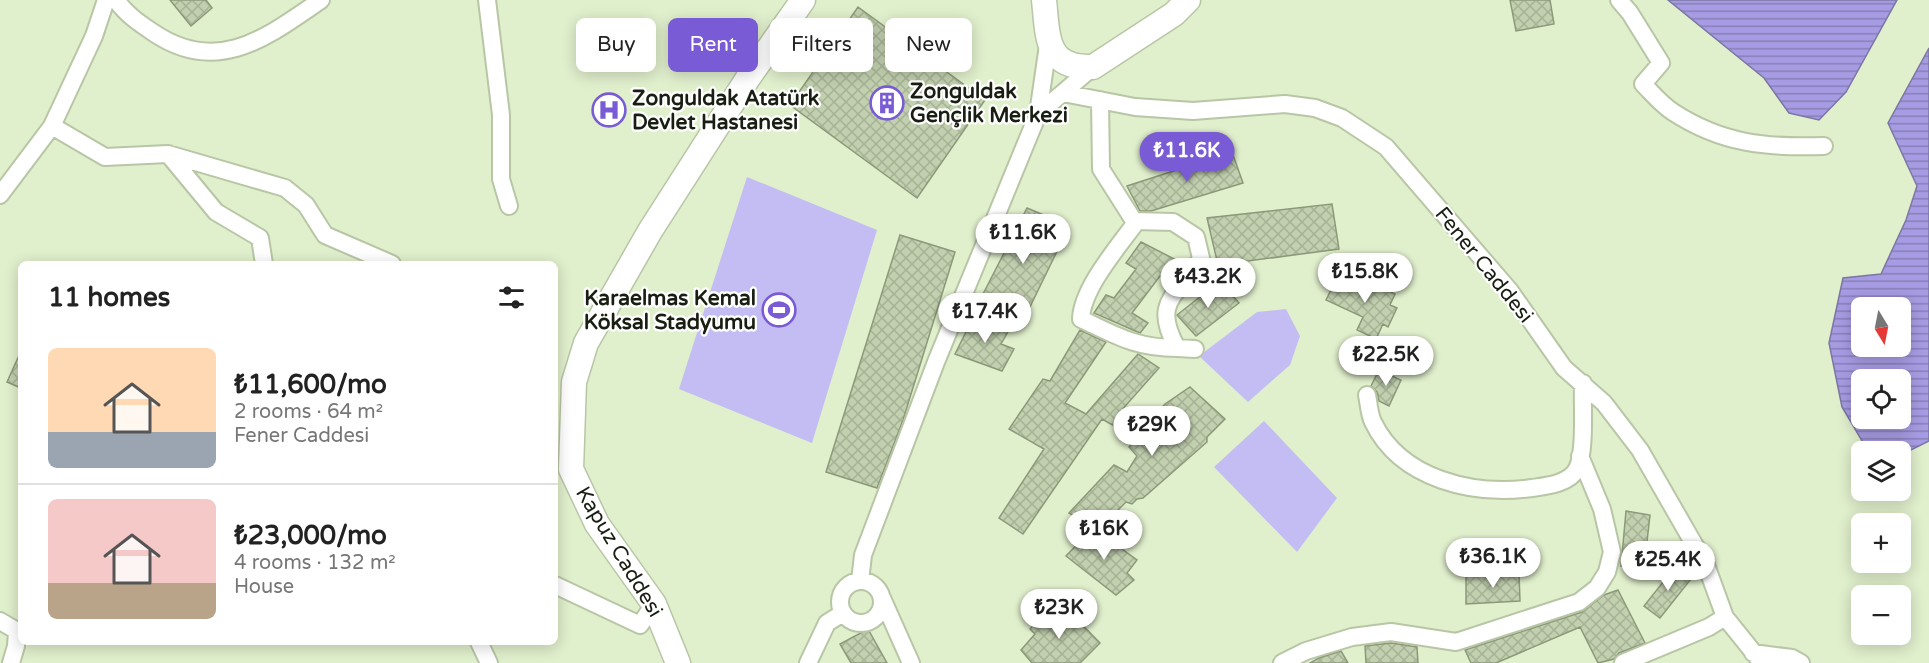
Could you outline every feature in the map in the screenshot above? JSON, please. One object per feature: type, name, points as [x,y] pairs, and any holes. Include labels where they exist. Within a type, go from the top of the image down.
[{"type":"main road","name":"Kapuz Caddesi","points":[[678,663],[654,604],[597,524],[571,469],[574,382],[586,343],[650,231],[748,78],[803,0]]},
{"type":"main road","points":[[1044,0],[1048,45],[1055,56],[1080,68],[1093,67],[1174,14],[1188,0]]},
{"type":"street","points":[[0,195],[52,126],[94,36],[106,0]]},
{"type":"street","points":[[116,0],[127,15],[184,50],[219,53],[247,46],[321,0]]},
{"type":"street","points":[[487,0],[501,115],[501,179],[508,206]]},
{"type":"street","points":[[1619,0],[1661,63],[1642,84],[1671,111],[1716,135],[1776,148],[1824,146]]},
{"type":"street","points":[[860,581],[863,555],[936,362],[1038,114],[1048,45]]},
{"type":"street","points":[[1038,114],[1093,67]]},
{"type":"street","name":"Fener Caddesi","points":[[1063,93],[1135,107],[1193,111],[1285,104],[1315,108],[1365,131],[1386,147],[1510,291],[1564,368],[1604,403],[1640,450],[1706,565],[1725,617],[1757,658]]},
{"type":"street","points":[[1100,100],[1101,169],[1122,205],[1137,221],[1173,222],[1196,237],[1201,258],[1191,276],[1171,297],[1165,310],[1171,336],[1177,348]]},
{"type":"street","points":[[52,126],[105,158],[168,154],[238,172],[285,188],[306,205],[325,235],[386,261]]},
{"type":"street","points":[[168,154],[216,212],[260,238],[264,261]]},
{"type":"street","points":[[1137,221],[1098,276],[1082,309],[1081,319],[1125,340],[1150,348],[1195,349]]},
{"type":"street","points":[[1367,395],[1372,420],[1396,452],[1417,468],[1453,486],[1489,490],[1540,487],[1570,477],[1577,469],[1580,456],[1583,383]]},
{"type":"street","points":[[1282,663],[1306,651],[1352,637],[1391,632],[1455,642],[1579,602],[1597,588],[1607,572],[1612,552],[1602,509],[1580,456]]},
{"type":"street","points":[[882,598],[880,611],[872,621],[859,623],[847,618],[840,606],[843,592],[853,583],[860,581],[876,588],[882,598],[911,663]]},
{"type":"street","points":[[558,586],[640,625],[654,604]]},
{"type":"street","points":[[808,663],[827,623],[843,613]]},
{"type":"street","points":[[1623,663],[1709,627],[1725,617]]},
{"type":"street","points":[[0,621],[17,631],[11,663]]},
{"type":"street","points":[[480,645],[489,663]]},
{"type":"street","points":[[1757,658],[1792,658],[1800,663]]},
{"type":"shaded area","points":[[1668,0],[1897,0],[1846,92],[1819,120],[1789,113],[1764,78]]},
{"type":"shaded area","points":[[1929,48],[1929,441],[1911,450],[1911,441],[1862,441],[1855,429],[1911,429],[1911,369],[1851,369],[1851,422],[1842,407],[1829,343],[1843,278],[1881,274],[1906,220],[1917,186],[1888,123]]},
{"type":"shaded area","name":"Karaelmas Kemal Köksal Stadyumu","points":[[747,177],[877,230],[812,443],[679,389]]},
{"type":"shaded area","points":[[1286,309],[1300,336],[1290,365],[1248,402],[1199,356],[1257,312]]},
{"type":"shaded area","points":[[1264,421],[1337,498],[1297,552],[1214,467]]},
{"type":"building","points":[[170,0],[206,0],[212,8],[191,26]]},
{"type":"building","points":[[1510,0],[1550,0],[1554,24],[1516,31]]},
{"type":"building","name":"Zonguldak Gençlik Merkezi","points":[[858,7],[885,27],[885,72],[947,72],[985,100],[917,198],[790,105],[813,72],[873,72],[873,18],[850,18]]},
{"type":"building","points":[[1232,152],[1243,183],[1151,211],[1140,211],[1127,186]]},
{"type":"building","points":[[1332,204],[1339,249],[1218,265],[1207,218]]},
{"type":"building","points":[[1027,208],[1053,219],[1045,235],[1062,241],[1026,315],[980,300]]},
{"type":"building","points":[[900,235],[955,252],[903,420],[877,488],[826,472]]},
{"type":"building","points":[[1141,242],[1184,264],[1171,281],[1160,276],[1132,313],[1148,323],[1140,333],[1094,313],[1106,295],[1114,298],[1136,269],[1126,263]]},
{"type":"building","points":[[1338,276],[1355,284],[1358,277],[1395,294],[1390,305],[1397,308],[1388,327],[1383,324],[1376,339],[1357,330],[1363,317],[1326,300]]},
{"type":"building","points":[[1220,281],[1239,303],[1196,336],[1177,315]]},
{"type":"building","points":[[974,316],[1009,330],[1001,344],[1014,349],[1002,371],[955,354]]},
{"type":"building","points":[[1080,330],[1106,342],[1065,403],[1086,414],[1138,354],[1159,368],[1120,412],[1126,416],[1116,427],[1102,419],[1023,534],[999,518],[1044,449],[1009,429],[1043,379],[1050,381]]},
{"type":"building","points":[[18,358],[18,387],[7,382]]},
{"type":"building","points":[[1379,370],[1401,380],[1389,406],[1379,401],[1377,392],[1371,386]]},
{"type":"building","points":[[1190,387],[1225,419],[1207,437],[1207,442],[1143,498],[1137,499],[1132,504],[1126,502],[1098,530],[1069,513],[1114,465],[1127,472],[1137,456],[1129,447],[1165,404]]},
{"type":"building","points":[[1626,511],[1650,515],[1644,568],[1621,566]]},
{"type":"building","points":[[1093,528],[1137,560],[1127,573],[1134,580],[1116,595],[1066,556]]},
{"type":"building","points":[[1675,567],[1691,579],[1660,618],[1644,606]]},
{"type":"building","points":[[1519,573],[1520,601],[1466,604],[1466,576]]},
{"type":"building","points":[[1618,590],[1645,643],[1619,653],[1614,659],[1598,663],[1580,627],[1496,663],[1471,663],[1465,650],[1582,612],[1604,595]]},
{"type":"building","points":[[1066,608],[1100,643],[1080,663],[1032,663],[1021,650],[1035,634],[1030,629],[1048,610],[1057,618]]},
{"type":"building","points":[[868,629],[887,663],[851,663],[840,644]]},
{"type":"building","points":[[1391,643],[1417,647],[1418,663],[1366,663],[1365,646]]},
{"type":"building","points":[[1341,651],[1348,663],[1310,663],[1319,658]]},
{"type":"place","name":"Zonguldak Gençlik Merkezi","points":[[887,103]]},
{"type":"place","name":"Zonguldak Atatürk Devlet Hastanesi","points":[[609,110]]},
{"type":"place","name":"Karaelmas Kemal Köksal Stadyumu","points":[[779,310]]}]
